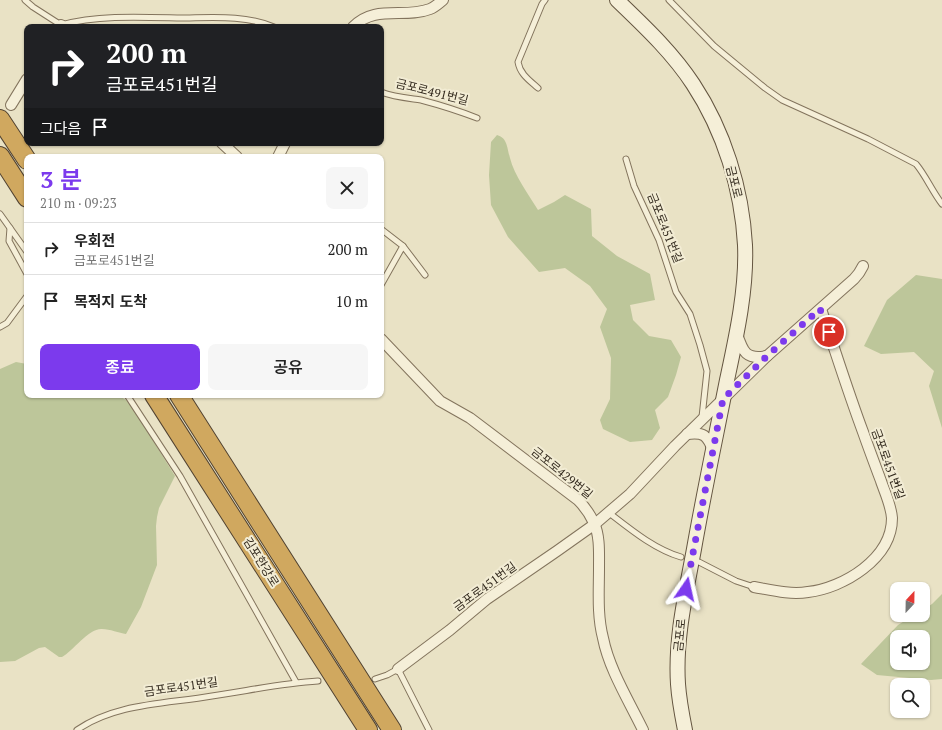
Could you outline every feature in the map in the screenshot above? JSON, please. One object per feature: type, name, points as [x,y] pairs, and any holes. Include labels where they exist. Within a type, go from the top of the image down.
[{"type":"highway","points":[[5,112],[24,154]]},
{"type":"highway","points":[[0,156],[24,193]]},
{"type":"highway","name":"김포한강로","points":[[156,398],[368,730]]},
{"type":"highway","name":"김포한강로","points":[[181,398],[392,730]]},
{"type":"main road","name":"금포로","points":[[617,0],[668,52],[693,84],[708,109],[734,176],[745,247],[744,275],[736,333],[699,518],[680,630],[678,683],[685,730]]},
{"type":"street","points":[[356,24],[366,16],[430,9],[443,0]]},
{"type":"street","points":[[5,112],[24,84]]},
{"type":"street","points":[[225,146],[234,154]]},
{"type":"street","points":[[723,399],[767,356],[854,279],[863,266]]},
{"type":"street","name":"금포로451번길","points":[[754,587],[780,592],[806,592],[828,588],[838,584],[849,579],[876,557],[886,542],[890,530],[892,519],[887,498],[820,309]]},
{"type":"street","points":[[736,333],[746,354],[758,358],[767,356]]},
{"type":"street","name":"금포로429번길","points":[[384,342],[440,401],[470,418],[578,500],[588,510],[594,524],[598,540],[598,604],[603,639],[608,656],[643,730]]},
{"type":"street","name":"금포로451번길","points":[[398,669],[450,630],[487,599],[594,524],[630,494],[687,434],[723,399]]},
{"type":"street","points":[[687,434],[698,433],[704,435],[709,439],[713,450]]},
{"type":"lane","points":[[25,0],[59,24]]},
{"type":"lane","points":[[538,88],[524,76],[520,70],[518,62],[545,0]]},
{"type":"lane","points":[[669,0],[714,46],[742,71],[782,100],[868,139],[916,164],[942,204]]},
{"type":"lane","points":[[70,24],[86,20],[213,17],[256,20],[266,24]]},
{"type":"lane","name":"금포로491번길","points":[[384,93],[394,97],[413,99],[448,107],[477,118]]},
{"type":"lane","name":"금포로451번길","points":[[626,159],[634,186],[659,240],[676,292],[690,314],[700,345],[707,371],[702,420]]},
{"type":"lane","points":[[0,214],[24,248]]},
{"type":"lane","points":[[10,228],[9,241],[24,268]]},
{"type":"lane","points":[[384,231],[403,246],[425,275]]},
{"type":"lane","points":[[384,279],[403,246]]},
{"type":"lane","points":[[0,327],[7,324],[24,300]]},
{"type":"lane","points":[[129,398],[180,476],[296,682]]},
{"type":"lane","points":[[608,512],[649,542],[672,555],[681,557]]},
{"type":"lane","name":"금포로451번길","points":[[699,562],[736,581],[754,587]]},
{"type":"lane","points":[[398,669],[429,730]]},
{"type":"lane","name":"금포로451번길","points":[[375,679],[398,669]]},
{"type":"lane","name":"금포로451번길","points":[[77,730],[92,721],[137,706],[209,697],[296,682],[318,681]]},
{"type":"green space","points":[[497,135],[501,136],[505,141],[515,171],[538,210],[565,195],[591,209],[592,236],[617,256],[650,274],[655,300],[630,305],[633,320],[649,336],[671,340],[681,357],[668,397],[655,410],[660,428],[652,440],[630,442],[603,429],[600,420],[610,399],[611,358],[600,327],[607,309],[590,286],[565,268],[539,272],[508,237],[491,205],[489,175],[491,142]]},
{"type":"green space","points":[[916,275],[942,279],[942,428],[929,386],[934,371],[914,352],[881,354],[864,346],[887,300]]},
{"type":"green space","points":[[16,362],[24,363],[24,398],[123,398],[136,413],[175,476],[159,508],[157,517],[157,565],[141,607],[126,634],[105,629],[97,630],[92,632],[62,657],[59,657],[45,647],[39,648],[15,661],[0,662],[0,369]]},
{"type":"green space","points":[[942,594],[942,679],[931,680],[930,678],[877,675],[861,664],[890,633],[890,670],[930,670],[930,630],[893,630],[903,622],[930,622],[930,605]]},
{"type":"route","points":[[686,589],[723,399],[767,356],[820,309],[829,332]]}]
